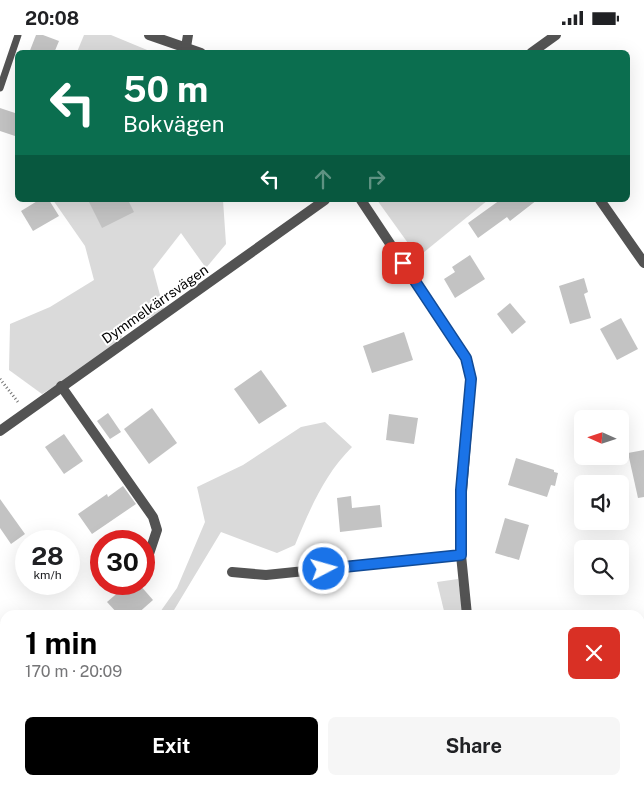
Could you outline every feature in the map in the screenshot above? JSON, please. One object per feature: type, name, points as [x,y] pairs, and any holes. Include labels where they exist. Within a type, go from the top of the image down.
[{"type":"street","points":[[149,35],[194,50]]},
{"type":"street","points":[[186,47],[188,35]]},
{"type":"street","points":[[535,50],[556,35]]},
{"type":"street","name":"Dymmelkärrsvägen","points":[[0,431],[322,202]]},
{"type":"street","points":[[362,202],[466,358],[471,379],[461,490],[461,555],[466,610]]},
{"type":"street","points":[[601,202],[644,263]]},
{"type":"street","points":[[62,386],[153,517],[157,530],[155,536]]},
{"type":"street","points":[[232,572],[266,575],[461,555]]},
{"type":"lane","points":[[0,88],[18,35]]},
{"type":"path","points":[[0,379],[26,412]]},
{"type":"shaded area","points":[[84,35],[111,35],[147,50],[78,50]]},
{"type":"shaded area","points":[[54,202],[223,202],[226,244],[206,268],[181,233],[153,269],[164,310],[124,331],[118,347],[42,394],[9,370],[10,324],[50,307],[94,280],[85,246]]},
{"type":"shaded area","points":[[378,202],[486,202],[418,257]]},
{"type":"shaded area","points":[[325,422],[352,447],[333,469],[326,481],[312,506],[295,545],[277,553],[221,532],[174,610],[162,610],[177,588],[205,522],[197,487],[243,465],[301,427]]},
{"type":"shaded area","points":[[458,579],[463,610],[444,610],[437,582]]},
{"type":"building","points":[[36,35],[43,35],[59,41],[55,50],[30,50]]},
{"type":"building","points":[[0,108],[15,113],[15,136],[0,131]]},
{"type":"building","points":[[36,202],[50,202],[59,216],[33,231],[21,211]]},
{"type":"building","points":[[89,202],[129,202],[134,212],[102,228]]},
{"type":"building","points":[[497,202],[534,202],[510,221],[507,217],[478,238],[468,223]]},
{"type":"building","points":[[470,255],[485,279],[455,298],[444,279],[455,272],[452,267]]},
{"type":"building","points":[[584,278],[588,292],[584,294],[591,318],[570,324],[559,286]]},
{"type":"building","points":[[510,303],[526,322],[512,334],[497,314]]},
{"type":"building","points":[[621,318],[638,349],[617,360],[600,329]]},
{"type":"building","points":[[404,332],[413,360],[372,373],[363,346]]},
{"type":"building","points":[[261,370],[287,406],[259,424],[234,389]]},
{"type":"building","points":[[152,408],[177,443],[149,464],[124,429]]},
{"type":"building","points":[[108,413],[121,432],[110,439],[97,421]]},
{"type":"building","points":[[389,414],[418,418],[414,444],[386,440]]},
{"type":"building","points":[[64,434],[83,461],[64,474],[45,447]]},
{"type":"building","points":[[644,450],[644,497],[638,498],[629,453]]},
{"type":"building","points":[[516,458],[558,473],[555,486],[551,485],[547,497],[508,485]]},
{"type":"building","points":[[123,486],[136,504],[98,530],[90,531],[78,514],[107,494],[108,497]]},
{"type":"building","points":[[351,496],[352,508],[380,505],[382,527],[340,532],[337,498]]},
{"type":"building","points":[[0,499],[22,530],[15,530],[15,541],[11,544],[0,528]]},
{"type":"building","points":[[505,518],[529,525],[519,560],[495,553]]},
{"type":"building","points":[[115,595],[149,595],[153,600],[142,610],[114,610],[107,602]]},
{"type":"route","points":[[324,569],[461,555],[461,490],[471,379],[466,358],[403,263]]}]
